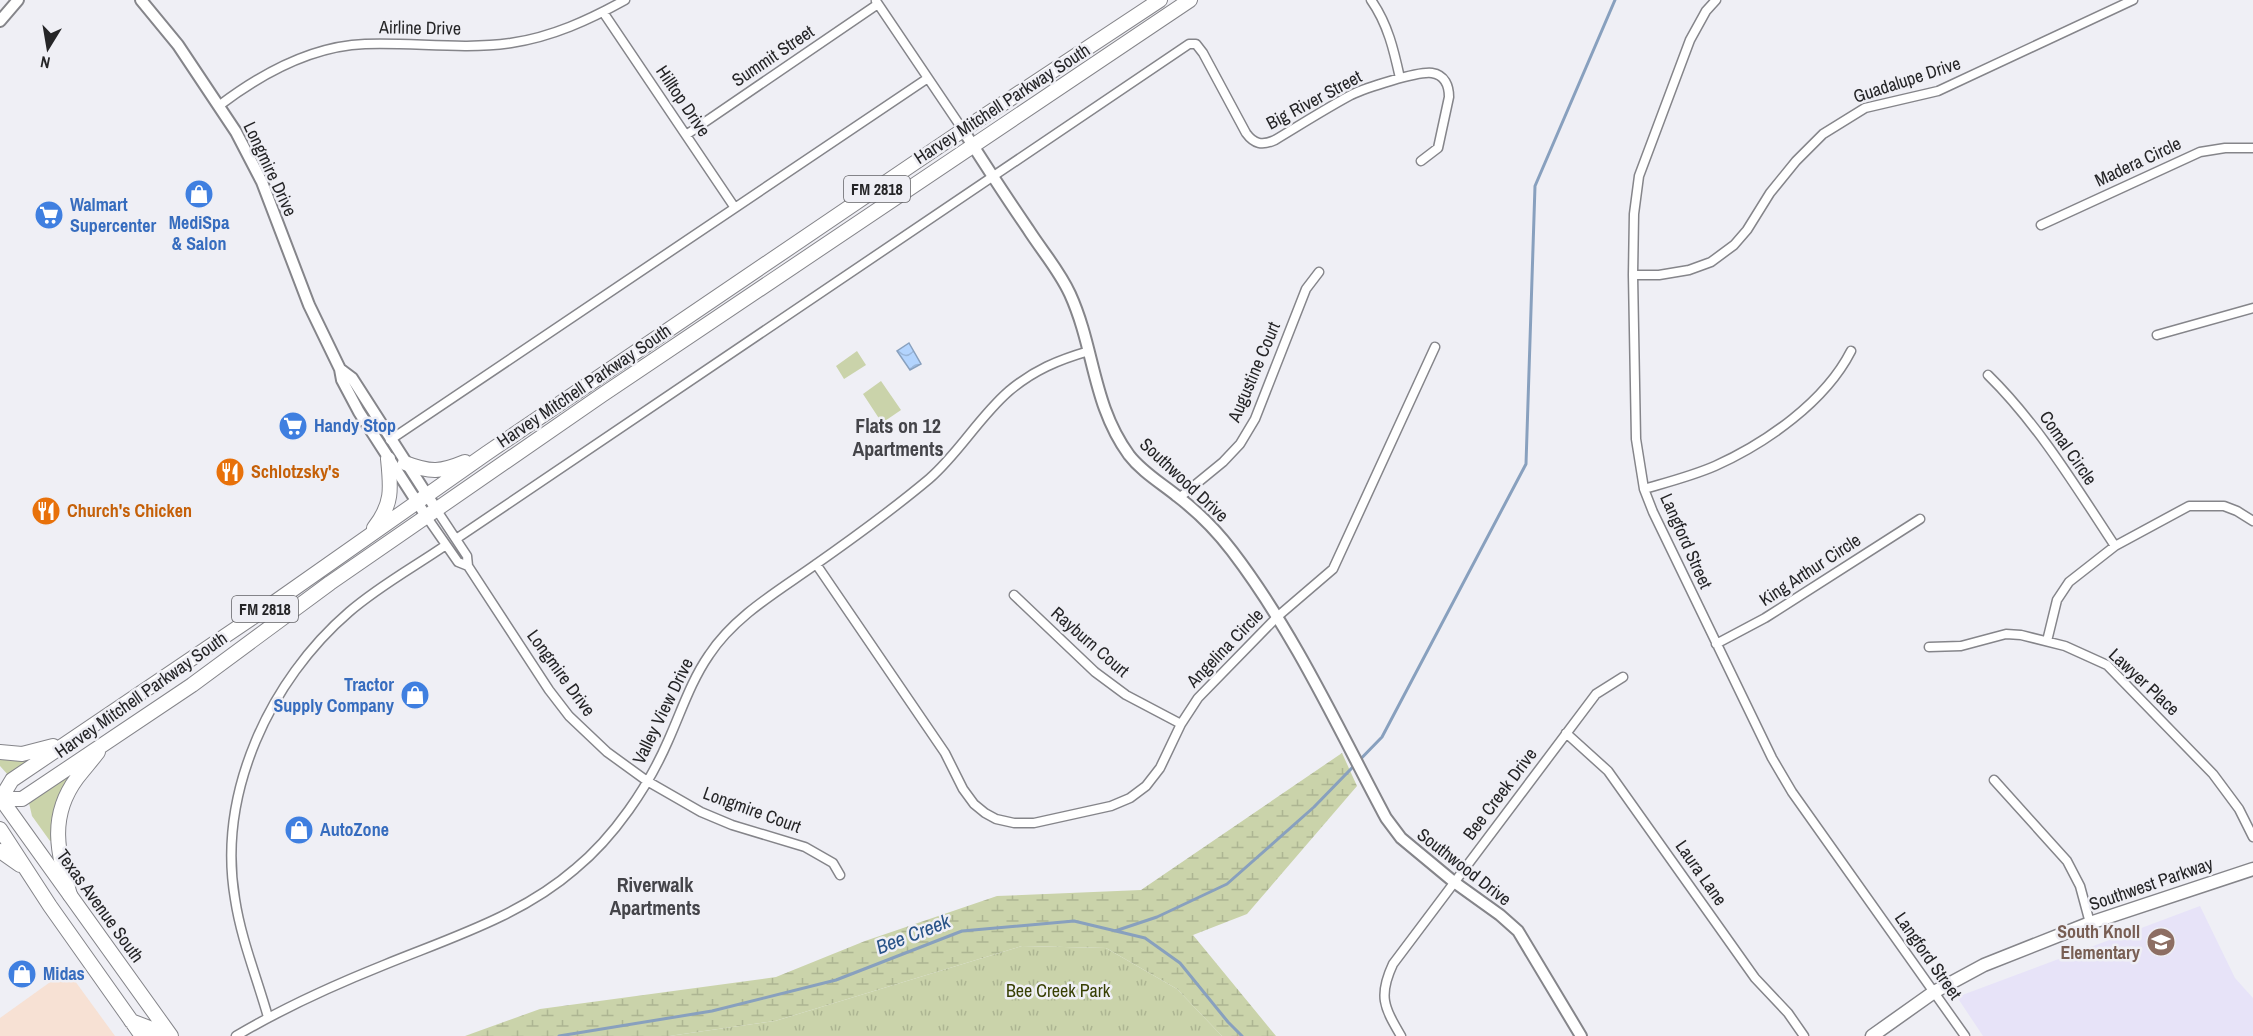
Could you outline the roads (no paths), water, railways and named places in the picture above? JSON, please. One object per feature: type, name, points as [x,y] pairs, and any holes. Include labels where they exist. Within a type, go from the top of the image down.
[{"type":"main road","name":"Harvey Mitchell Parkway South","points":[[1160,0],[963,130],[487,453],[265,609],[71,739],[9,782],[0,799],[22,799],[192,685],[264,630],[431,513],[972,144],[1190,0]]},
{"type":"main road","points":[[405,463],[421,470],[441,471],[487,453]]},
{"type":"main road","points":[[365,538],[387,509],[391,491],[388,459]]},
{"type":"main road","points":[[0,753],[32,753],[71,739]]},
{"type":"main road","points":[[70,895],[58,856],[59,819],[73,784],[104,743]]},
{"type":"main road","name":"Texas Avenue South","points":[[0,799],[171,1036]]},
{"type":"main road","points":[[0,829],[142,1036]]},
{"type":"main road","points":[[0,851],[27,870]]},
{"type":"main road","name":"Southwest Parkway","points":[[1872,1036],[1934,992],[1984,965],[2090,924],[2253,868]]},
{"type":"main road","points":[[131,1021],[152,1029],[157,1036]]},
{"type":"street","name":"Longmire Drive","points":[[141,0],[178,45],[220,105],[262,182],[309,306],[340,369],[342,380],[388,459],[422,499]]},
{"type":"street","name":"Airline Drive","points":[[220,105],[248,84],[278,67],[331,50],[362,44],[462,46],[512,43],[557,32],[626,0]]},
{"type":"street","points":[[1371,0],[1380,12],[1392,42],[1400,78]]},
{"type":"street","name":"Langford Street","points":[[1716,0],[1706,11],[1690,40],[1639,176],[1634,214],[1633,275],[1636,439],[1644,489],[1662,534],[1791,792],[1965,1036]]},
{"type":"street","name":"Guadalupe Drive","points":[[1633,275],[1659,275],[1689,270],[1710,262],[1734,245],[1796,160],[1823,134],[1865,108],[1938,91],[2133,0]]},
{"type":"street","name":"Southwood Drive","points":[[877,2],[1062,278],[1079,316],[1105,412],[1130,456],[1146,472],[1208,521],[1226,544],[1277,617],[1386,818],[1401,838],[1518,931],[1581,1036]]},
{"type":"street","name":"Summit Street","points":[[686,135],[877,2]]},
{"type":"street","points":[[0,11],[15,3]]},
{"type":"street","points":[[0,21],[15,3]]},
{"type":"street","name":"Hilltop Drive","points":[[603,12],[735,208]]},
{"type":"street","name":"Big River Street","points":[[993,176],[1189,44],[1196,44],[1203,53],[1246,133],[1251,140],[1259,144],[1267,144],[1275,140],[1353,94],[1400,78],[1430,72],[1445,80],[1449,88],[1449,97],[1438,148],[1421,160]]},
{"type":"street","points":[[390,440],[928,78]]},
{"type":"street","name":"Madera Circle","points":[[2041,225],[2200,152],[2225,148],[2253,148]]},
{"type":"street","points":[[456,539],[993,176]]},
{"type":"street","name":"Augustine Court","points":[[1179,498],[1223,462],[1240,444],[1255,419],[1306,289],[1319,272]]},
{"type":"street","points":[[2157,334],[2253,308]]},
{"type":"street","name":"Angelina Circle","points":[[816,564],[945,753],[963,789],[974,804],[996,819],[1014,823],[1034,823],[1111,806],[1130,798],[1146,786],[1160,768],[1181,724],[1198,698],[1277,617],[1333,569],[1435,347]]},
{"type":"street","name":"Valley View Drive","points":[[236,1036],[268,1017],[358,975],[451,939],[505,914],[546,891],[577,868],[628,811],[666,745],[695,678],[729,629],[753,608],[897,505],[932,476],[1008,392],[1036,371],[1057,360],[1089,351]]},
{"type":"street","points":[[1644,489],[1713,466],[1749,449],[1812,402],[1842,370],[1851,351]]},
{"type":"street","name":"Longmire Drive","points":[[340,369],[352,378],[405,463],[446,545],[458,562],[468,566]]},
{"type":"street","name":"Comal Circle","points":[[1988,375],[2011,397],[2073,482],[2115,546]]},
{"type":"street","points":[[2047,641],[2057,600],[2069,582],[2115,546],[2189,506],[2224,506],[2238,511],[2253,521]]},
{"type":"street","name":"Longmire Drive","points":[[431,513],[456,539],[467,556],[468,566],[549,690],[569,716],[590,738],[647,781]]},
{"type":"street","name":"King Arthur Circle","points":[[1716,644],[1765,618],[1920,519]]},
{"type":"street","points":[[268,1017],[241,928],[234,888],[232,845],[235,816],[241,787],[254,747],[275,700],[313,647],[350,611],[446,545]]},
{"type":"street","name":"Rayburn Court","points":[[1014,595],[1095,672],[1126,695],[1181,724]]},
{"type":"street","name":"Lawyer Place","points":[[1929,647],[1961,646],[2006,634],[2047,641],[2107,665],[2213,774],[2239,809],[2253,837]]},
{"type":"street","name":"Bee Creek Drive","points":[[1401,1036],[1386,1011],[1384,1001],[1387,977],[1393,964],[1596,693],[1623,677]]},
{"type":"street","name":"Laura Lane","points":[[1566,734],[1608,771],[1755,978],[1788,1013],[1804,1036]]},
{"type":"street","points":[[1994,780],[2067,861],[2079,886],[2090,924]]},
{"type":"street","name":"Longmire Court","points":[[647,781],[717,819],[805,847],[833,863],[840,875]]},
{"type":"water","points":[[909,343],[921,364],[910,370],[897,351]]},
{"type":"waterway","points":[[1115,931],[1157,917],[1227,884],[1314,807],[1382,737],[1526,464],[1535,186],[1615,0]]},
{"type":"waterway","name":"Bee Creek","points":[[559,1036],[712,1011],[836,980],[962,931],[1074,921],[1145,938],[1180,963],[1242,1036]]},
{"type":"place","name":"MediSpa & Salon","points":[[199,194]]},
{"type":"place","name":"Walmart Supercenter","points":[[49,215]]},
{"type":"place","name":"Handy Stop","points":[[293,426]]},
{"type":"place","name":"Schlotzsky's","points":[[230,472]]},
{"type":"place","name":"Church's Chicken","points":[[46,511]]},
{"type":"place","name":"Tractor Supply Company","points":[[415,695]]},
{"type":"place","name":"AutoZone","points":[[299,830]]},
{"type":"place","name":"South Knoll Elementary","points":[[2161,942]]},
{"type":"place","name":"Midas","points":[[22,974]]},
{"type":"district","name":"Flats on 12 Apartments","points":[[898,438]]},
{"type":"district","name":"Riverwalk Apartments","points":[[655,896]]},
{"type":"park label","name":"Bee Creek Park","points":[[1058,991]]}]
